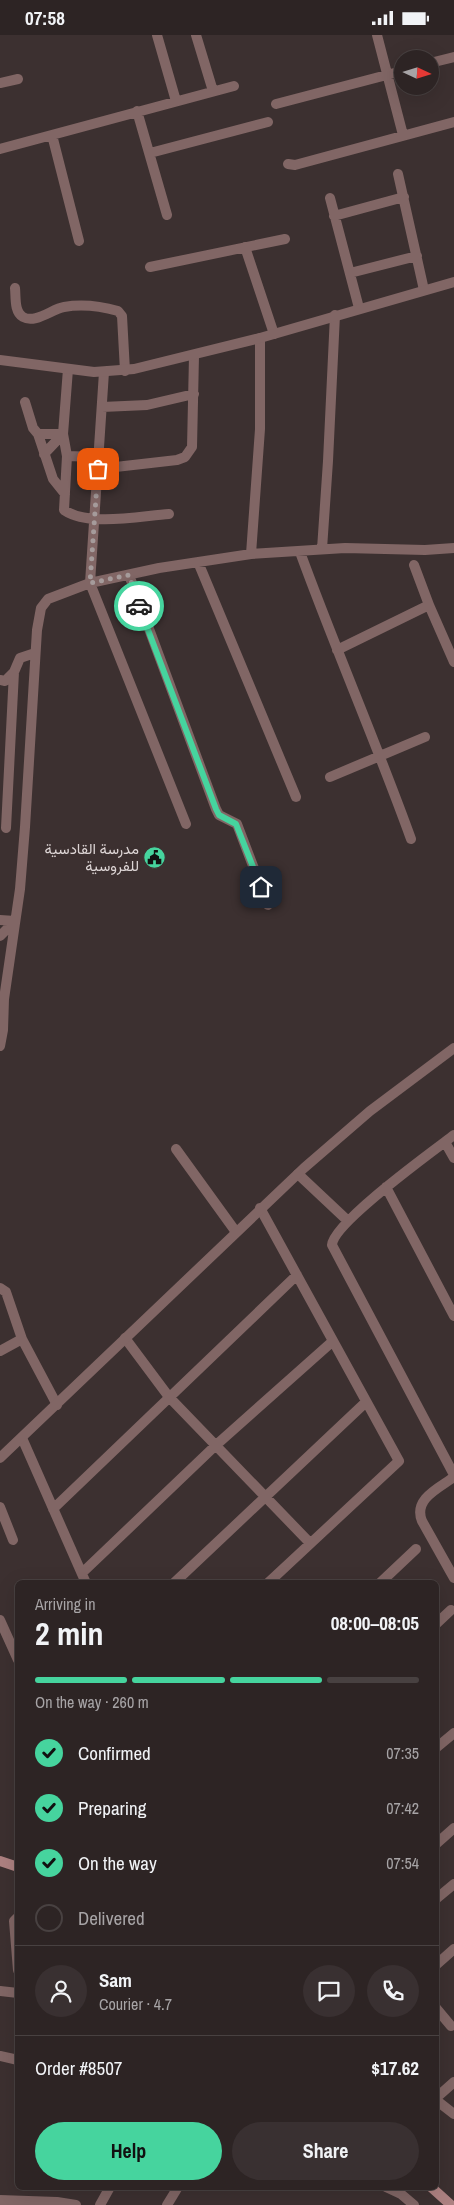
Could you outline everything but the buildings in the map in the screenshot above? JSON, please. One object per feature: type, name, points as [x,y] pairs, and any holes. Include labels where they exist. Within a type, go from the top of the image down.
[{"type":"main road","points":[[0,1861],[15,1866]]},
{"type":"main road","points":[[434,2190],[451,2205]]},
{"type":"street","points":[[157,35],[176,101]]},
{"type":"street","points":[[196,35],[213,91]]},
{"type":"street","points":[[377,35],[403,135]]},
{"type":"street","points":[[439,61],[454,57]]},
{"type":"street","points":[[276,104],[394,73]]},
{"type":"street","points":[[0,83],[18,79]]},
{"type":"street","points":[[0,149],[234,86]]},
{"type":"street","points":[[137,111],[167,215]]},
{"type":"street","points":[[288,164],[295,165],[454,121]]},
{"type":"street","points":[[150,153],[268,122]]},
{"type":"street","points":[[52,135],[79,241]]},
{"type":"street","points":[[398,174],[424,290]]},
{"type":"street","points":[[334,216],[404,197]]},
{"type":"street","points":[[330,198],[359,308]]},
{"type":"street","points":[[150,267],[285,239]]},
{"type":"street","points":[[245,247],[274,334]]},
{"type":"street","points":[[350,273],[417,256]]},
{"type":"street","points":[[0,360],[68,369],[104,372],[125,371],[260,338],[454,282]]},
{"type":"street","points":[[15,288],[17,310],[21,316],[26,318],[32,319],[62,307],[103,307],[118,311],[122,316],[125,371]]},
{"type":"street","points":[[322,549],[335,315]]},
{"type":"street","points":[[251,554],[260,429],[260,338]]},
{"type":"street","points":[[98,469],[178,460],[185,457],[192,447],[194,355]]},
{"type":"street","points":[[68,369],[63,435],[67,456],[64,510],[70,514],[94,520],[170,514]]},
{"type":"street","points":[[104,372],[90,583],[186,824]]},
{"type":"street","points":[[102,407],[147,405],[194,394]]},
{"type":"street","points":[[25,402],[53,479],[65,494]]},
{"type":"street","points":[[38,434],[63,435]]},
{"type":"street","points":[[44,454],[63,435]]},
{"type":"street","points":[[67,456],[98,457]]},
{"type":"street","points":[[0,1046],[25,827],[35,653],[39,616],[44,603],[48,599],[90,583],[198,562],[251,554],[322,549],[387,548],[425,550],[454,548]]},
{"type":"street","points":[[300,552],[336,649],[382,757],[411,839]]},
{"type":"street","points":[[198,562],[296,797]]},
{"type":"street","points":[[414,565],[454,662]]},
{"type":"street","points":[[129,575],[216,809],[219,815],[236,824],[268,905]]},
{"type":"street","points":[[336,649],[429,605]]},
{"type":"street","points":[[25,827],[3,828],[14,672],[20,658],[35,653]]},
{"type":"street","points":[[0,680],[4,681],[14,672]]},
{"type":"street","points":[[330,777],[382,757],[425,737]]},
{"type":"street","points":[[0,920],[15,921]]},
{"type":"street","points":[[0,936],[15,921]]},
{"type":"street","points":[[0,1458],[260,1208],[370,1111],[454,1048]]},
{"type":"street","points":[[453,1574],[422,1521],[420,1507],[424,1499],[454,1476],[332,1248],[332,1241],[334,1235],[348,1221],[386,1187],[454,1135]]},
{"type":"street","points":[[445,1142],[454,1158]]},
{"type":"street","points":[[176,1149],[236,1232]]},
{"type":"street","points":[[298,1174],[348,1221]]},
{"type":"street","points":[[386,1187],[454,1316]]},
{"type":"street","points":[[260,1208],[399,1461],[271,1580]]},
{"type":"street","points":[[53,1509],[297,1275]]},
{"type":"street","points":[[2,1292],[22,1339],[57,1405]]},
{"type":"street","points":[[125,1338],[169,1397],[310,1542]]},
{"type":"street","points":[[0,1351],[22,1339]]},
{"type":"street","points":[[22,1438],[84,1578],[215,1446],[333,1341]]},
{"type":"street","points":[[177,1580],[366,1402]]},
{"type":"street","points":[[0,1507],[13,1540]]},
{"type":"street","points":[[383,1580],[416,1549]]},
{"type":"street","points":[[439,1621],[451,1610]]},
{"type":"street","points":[[0,1619],[15,1653]]},
{"type":"street","points":[[439,1746],[454,1733]]},
{"type":"street","points":[[439,1841],[454,1828]]},
{"type":"street","points":[[439,1896],[454,1883]]},
{"type":"street","points":[[15,1920],[15,1933]]},
{"type":"street","points":[[439,1962],[454,1949]]},
{"type":"street","points":[[0,1991],[15,1993]]},
{"type":"street","points":[[439,2012],[451,2026]]},
{"type":"street","points":[[0,2056],[15,2059]]},
{"type":"street","points":[[439,2096],[454,2082]]},
{"type":"street","points":[[439,2102],[454,2114]]},
{"type":"street","points":[[100,2205],[108,2190]]},
{"type":"street","points":[[167,2205],[176,2190]]},
{"type":"street","points":[[392,2190],[401,2194],[414,2205]]},
{"type":"street","points":[[0,2200],[76,2205]]},
{"type":"way so far","points":[[98,469],[90,583],[129,575],[139,606]]},
{"type":"place","name":"مدرسة القادسية للفروسية","points":[[155,857]]},
{"type":"route","points":[[139,606],[216,809],[219,815],[236,824],[261,887]]}]
